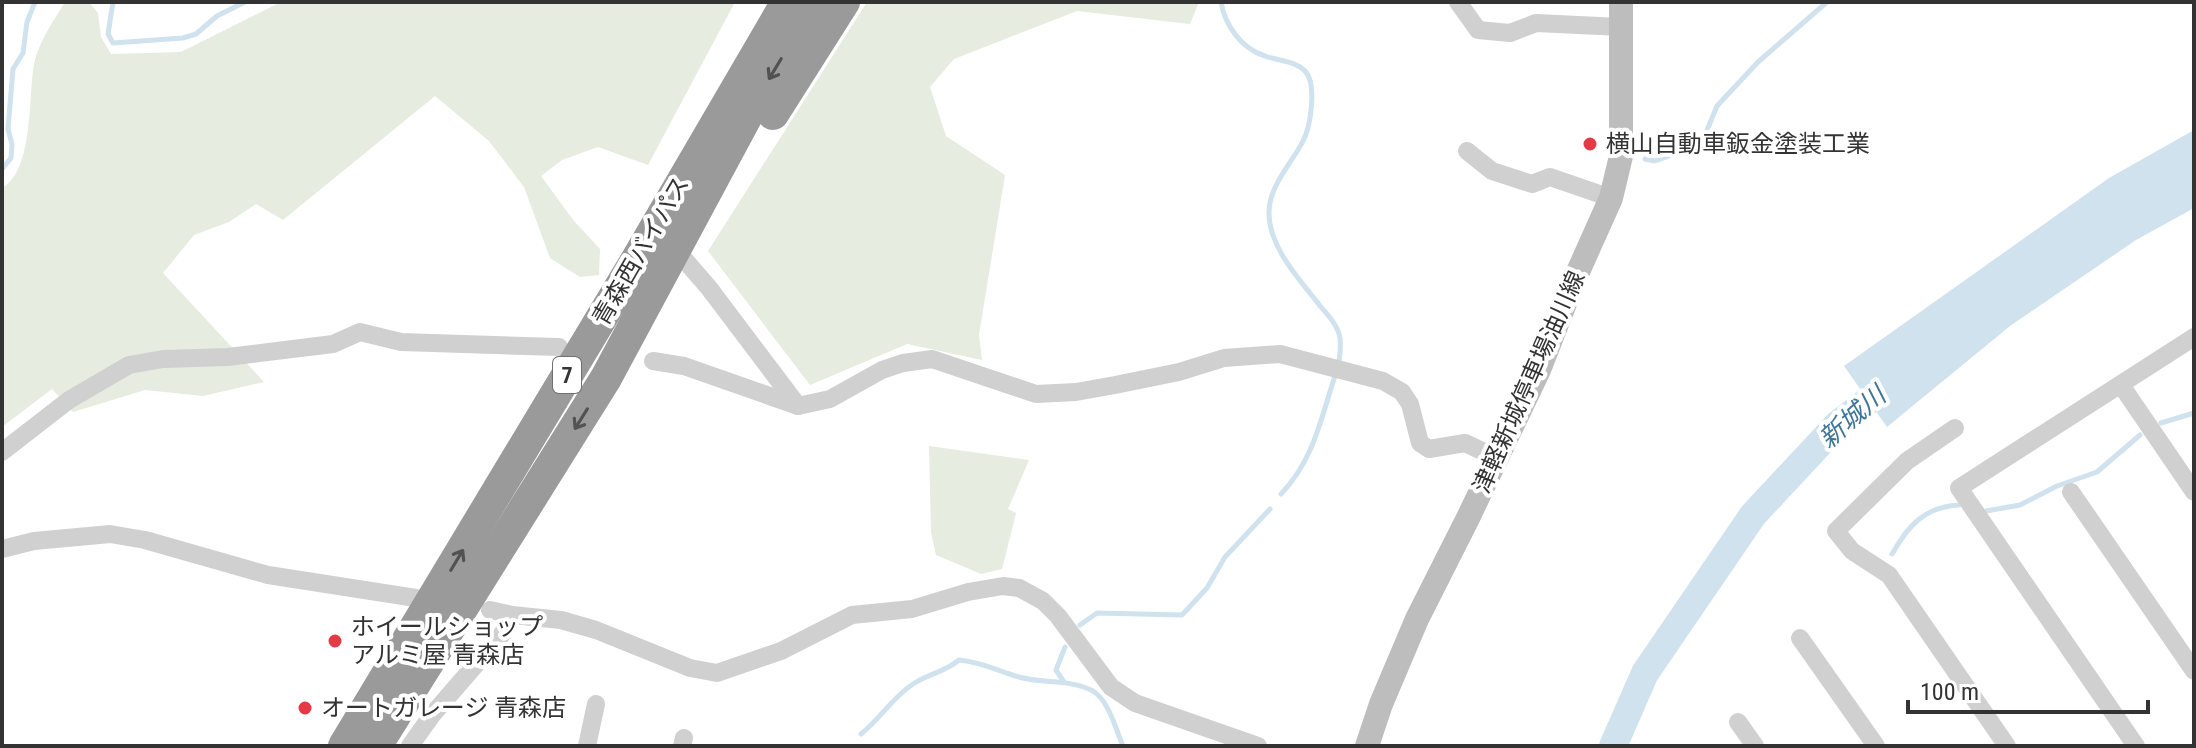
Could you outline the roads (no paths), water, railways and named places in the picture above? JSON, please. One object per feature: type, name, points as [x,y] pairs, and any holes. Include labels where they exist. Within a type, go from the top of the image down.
[{"type":"highway","points":[[637,259],[764,2]]},
{"type":"highway","name":"青森西バイパス","points":[[344,746],[637,259],[787,2]]},
{"type":"highway","name":"青森西バイパス","points":[[376,746],[606,378],[750,110],[815,2]]},
{"type":"highway","points":[[606,378],[844,2]]},
{"type":"main road","name":"津軽新城停車場油川線","points":[[1367,746],[1417,619],[1539,370],[1611,198],[1621,156],[1621,14]]},
{"type":"street","points":[[1458,2],[1478,30],[1510,33],[1536,23],[1621,14]]},
{"type":"street","points":[[1467,151],[1492,171],[1506,176],[1532,184],[1550,177],[1611,198]]},
{"type":"street","points":[[684,259],[798,406]]},
{"type":"street","points":[[2,452],[69,400],[129,365],[163,359],[228,357],[333,344],[360,332],[401,342],[559,347]]},
{"type":"street","points":[[2136,746],[1959,488],[2194,337]]},
{"type":"street","points":[[653,361],[684,366],[798,406],[830,399],[882,370],[932,359],[1036,394],[1076,392],[1115,385],[1179,372],[1224,358],[1280,354],[1383,381],[1402,392],[1410,404],[1420,443],[1429,449],[1465,443],[1497,458]]},
{"type":"street","points":[[2121,385],[2194,492]]},
{"type":"street","points":[[1955,428],[1907,461],[1836,531],[1852,551],[1889,575],[2007,746]]},
{"type":"street","points":[[2071,492],[2194,671]]},
{"type":"street","points":[[2,549],[34,541],[110,534],[145,540],[268,575],[416,598]]},
{"type":"street","points":[[490,610],[561,620],[596,630],[690,668],[717,673],[781,651],[852,615],[912,609],[968,592],[1003,586],[1019,588],[1043,601],[1058,616],[1111,687],[1135,703],[1258,746]]},
{"type":"street","points":[[410,746],[432,715],[503,633],[512,615]]},
{"type":"street","points":[[1800,638],[1876,746]]},
{"type":"street","points":[[587,746],[596,704]]},
{"type":"street","points":[[1738,722],[1755,746]]},
{"type":"water","points":[[2194,130],[2194,208],[2136,240],[2010,326],[1887,427],[1844,366],[2109,178]]},
{"type":"waterway","points":[[2,169],[11,158],[12,144],[8,129],[13,69],[23,53],[27,22],[35,2]]},
{"type":"waterway","points":[[113,2],[108,34],[113,43],[183,38],[196,34],[217,16],[245,2]]},
{"type":"waterway","points":[[1221,2],[1231,28],[1249,48],[1296,65],[1309,77],[1312,105],[1308,125],[1303,141],[1273,193],[1270,225],[1287,263],[1337,329],[1339,362]]},
{"type":"waterway","points":[[1645,159],[1655,161],[1701,145],[1717,106],[1758,62],[1827,2]]},
{"type":"waterway","points":[[1281,494],[1309,453],[1335,376]]},
{"type":"waterway","name":"新城川","points":[[1613,746],[1645,673],[1753,515],[1838,424],[1898,378]]},
{"type":"waterway","points":[[2161,423],[2194,413]]},
{"type":"waterway","points":[[1986,511],[2020,505],[2057,486],[2097,472],[2140,435]]},
{"type":"waterway","points":[[1892,554],[1918,520],[1936,510],[1959,505]]},
{"type":"waterway","points":[[1080,625],[1097,613],[1182,615],[1207,588],[1225,557],[1270,509]]},
{"type":"waterway","points":[[1064,682],[1056,670],[1065,647]]},
{"type":"waterway","points":[[861,734],[906,690],[959,660],[1019,677],[1076,685],[1093,691],[1108,709],[1123,746]]},
{"type":"place","name":"横山自動車鈑金塗装工業","points":[[1590,144]]},
{"type":"place","name":"ホイールショップ アルミ屋 青森店","points":[[335,641]]},
{"type":"place","name":"オートガレージ 青森店","points":[[305,708]]}]
